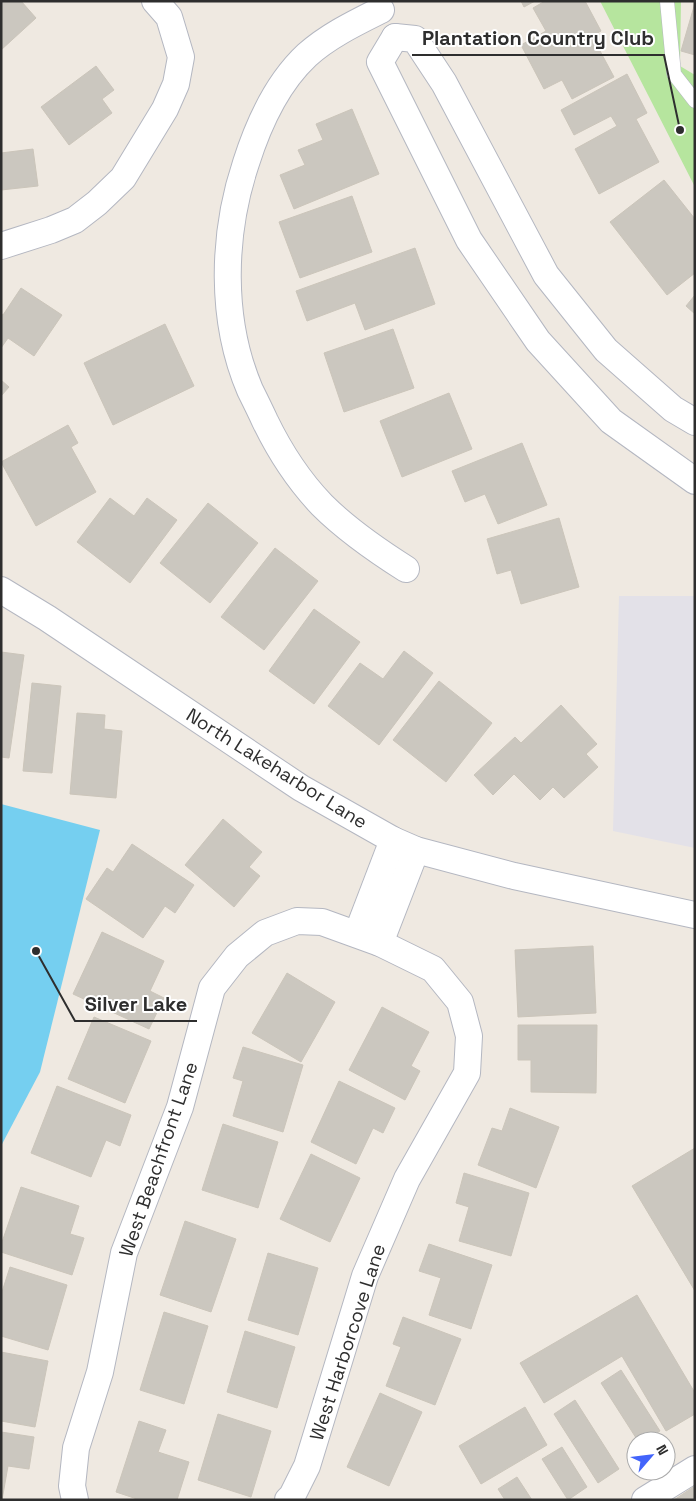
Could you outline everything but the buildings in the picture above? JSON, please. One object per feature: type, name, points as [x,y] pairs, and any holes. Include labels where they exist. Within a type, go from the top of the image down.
[{"type":"street","points":[[1,246],[52,230],[75,220],[97,203],[123,178],[166,109],[176,84],[182,57],[169,17],[155,1]]},
{"type":"street","points":[[395,37],[378,6],[332,36],[306,56],[285,81],[266,113],[240,179],[232,214],[228,249],[228,285],[238,355],[250,389],[278,448],[298,477],[321,504],[347,528],[376,550],[406,569]]},
{"type":"street","points":[[395,37],[415,39],[444,83],[546,276],[606,350],[673,409],[695,422]]},
{"type":"street","points":[[395,37],[380,62],[474,248],[538,341],[611,421],[695,481]]},
{"type":"street","name":"North Lakeharbor Lane","points":[[1,590],[47,618],[301,788],[404,845],[514,876],[695,915]]},
{"type":"street","points":[[369,939],[404,845]]},
{"type":"street","name":"West Beachfront Lane","points":[[75,1500],[72,1486],[76,1448],[100,1372],[124,1253],[180,1107],[212,988],[237,956],[265,933],[297,922],[322,922],[369,939]]},
{"type":"street","name":"West Harborcove Lane","points":[[288,1500],[292,1496],[307,1466],[365,1276],[407,1179],[468,1073],[469,1036],[460,1002],[433,969],[369,939]]},
{"type":"street","points":[[645,1500],[695,1469]]},
{"type":"lane","points":[[667,1],[674,74],[695,101]]},
{"type":"shaded area","points":[[619,596],[695,596],[695,848],[613,831]]},
{"type":"green space","points":[[600,1],[681,1],[680,66],[695,75],[695,187]]},
{"type":"water","points":[[1,804],[100,830],[40,1072],[1,1146]]},
{"type":"place","name":"Plantation Country Club","points":[[680,130]]},
{"type":"place","name":"Silver Lake","points":[[36,951]]}]
